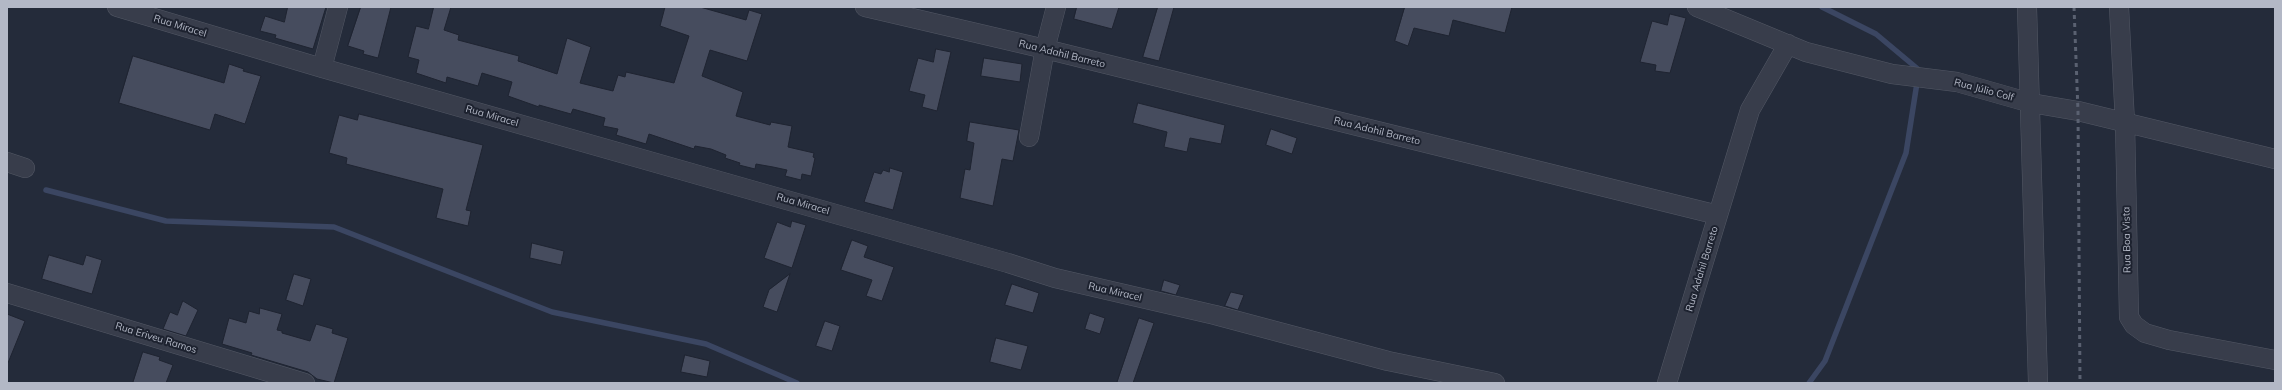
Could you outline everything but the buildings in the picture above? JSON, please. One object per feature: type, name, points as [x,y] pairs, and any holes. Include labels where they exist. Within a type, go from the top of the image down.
[{"type":"street","name":"Rua Miracel","points":[[117,7],[322,68],[1008,262],[1055,278],[1215,314],[1388,362],[1495,383]]},
{"type":"street","points":[[322,68],[338,7]]},
{"type":"street","name":"Rua Adahil Barreto","points":[[865,7],[1045,49],[1718,215],[1667,383]]},
{"type":"street","points":[[1029,137],[1045,49],[1056,7]]},
{"type":"street","name":"Rua Júlio Colf","points":[[1697,7],[1806,52],[1892,74],[1957,82],[2031,103],[2125,123],[2275,159]]},
{"type":"street","points":[[2027,7],[2038,383]]},
{"type":"street","name":"Rua Boa Vista","points":[[2120,7],[2125,123],[2129,317],[2134,325],[2145,333],[2169,340],[2275,360]]},
{"type":"street","points":[[1718,215],[1750,110],[1788,44]]},
{"type":"street","points":[[7,162],[25,168]]},
{"type":"street","name":"Rua Eriveu Ramos","points":[[7,293],[305,383]]},
{"type":"waterway","points":[[1809,383],[1825,361],[1906,153],[1919,70],[1876,34],[1822,7]]},
{"type":"waterway","points":[[46,190],[166,221],[334,227],[552,312],[706,344],[797,383]]},
{"type":"railway","points":[[2074,7],[2078,111],[2080,383]]}]
